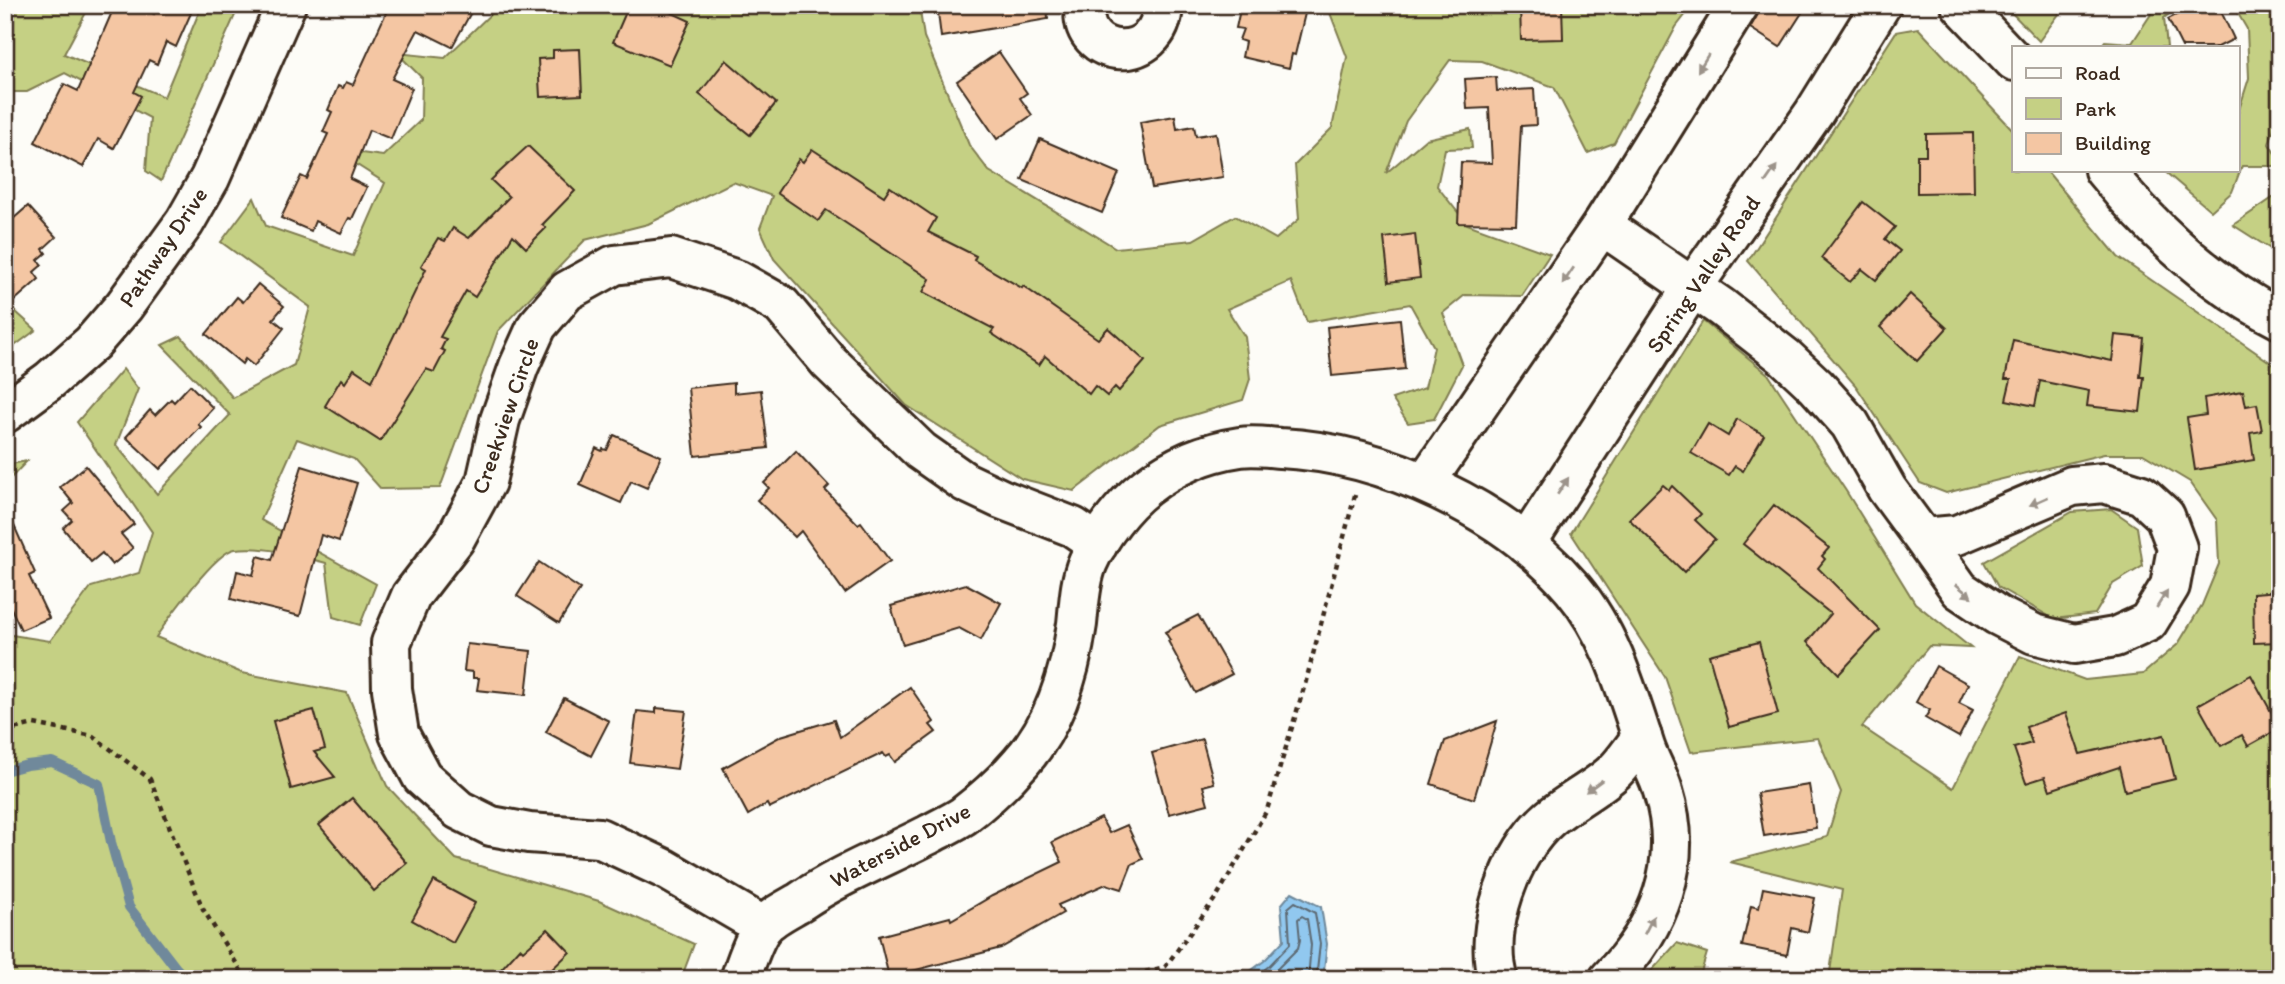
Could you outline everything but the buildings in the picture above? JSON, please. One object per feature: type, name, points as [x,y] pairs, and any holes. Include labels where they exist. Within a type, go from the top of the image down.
[{"type":"street","name":"Pathway Drive","points":[[5,413],[50,380],[92,343],[124,306],[185,222],[215,167],[286,5]]},
{"type":"street","points":[[1085,5],[1086,26],[1091,35],[1111,49],[1123,51],[1140,46],[1154,35],[1160,24],[1163,5]]},
{"type":"street","points":[[1425,483],[1602,225],[1739,5]]},
{"type":"street","name":"Spring Valley Road","points":[[1526,544],[1692,288],[1814,113],[1881,5]]},
{"type":"street","points":[[1961,5],[2012,59]]},
{"type":"street","points":[[2106,172],[2170,244],[2244,301],[2280,319]]},
{"type":"street","points":[[1602,225],[1721,307],[1785,357],[1816,386],[1850,424],[1888,489],[1960,590],[1997,615],[2034,634],[2074,644],[2115,637],[2148,622],[2170,586],[2177,548],[2165,516],[2142,495],[2104,483],[2072,486],[1957,535],[1923,538]]},
{"type":"street","name":"Creekview Circle","points":[[763,926],[665,869],[599,838],[529,833],[491,826],[459,810],[422,777],[399,734],[392,689],[391,643],[411,596],[455,539],[486,482],[500,420],[532,336],[537,326],[567,291],[614,265],[671,258],[737,280],[781,305],[829,362],[920,452],[965,482],[1073,527],[1098,544]]},
{"type":"street","name":"Waterside Drive","points":[[763,926],[831,881],[960,818],[1022,762],[1043,736],[1071,663],[1086,565],[1113,523],[1144,489],[1171,471],[1205,454],[1244,446],[1306,449],[1364,461],[1425,483],[1476,510],[1526,544],[1573,588],[1602,629],[1663,789],[1671,826],[1672,864],[1654,916],[1638,945],[1609,979]]},
{"type":"street","points":[[1497,979],[1493,934],[1499,901],[1510,875],[1548,819],[1615,771],[1642,737]]},
{"type":"street","points":[[740,979],[763,926]]},
{"type":"path","points":[[1115,979],[1165,967],[1217,897],[1267,810],[1306,681],[1364,461]]},
{"type":"path","points":[[5,731],[34,724],[93,736],[150,779],[203,909],[246,979]]},
{"type":"green space","points":[[5,5],[90,5],[64,54],[164,97],[202,5],[223,5],[236,13],[161,181],[146,171],[150,118],[65,73],[27,92],[5,92]]},
{"type":"green space","points":[[500,5],[919,5],[924,37],[969,145],[989,171],[1116,248],[1193,240],[1235,216],[1276,239],[1299,219],[1295,165],[1332,128],[1347,57],[1327,5],[1693,5],[1676,27],[1614,143],[1588,153],[1554,87],[1482,61],[1450,60],[1406,121],[1386,173],[1426,139],[1470,129],[1472,148],[1445,149],[1437,186],[1467,224],[1550,254],[1522,296],[1465,295],[1443,313],[1462,365],[1434,419],[1408,423],[1392,399],[1425,388],[1434,347],[1410,304],[1307,322],[1291,281],[1227,309],[1245,337],[1250,379],[1243,400],[1160,425],[1074,491],[1022,479],[906,405],[774,259],[760,228],[772,196],[733,182],[648,224],[585,240],[498,331],[440,488],[381,489],[354,459],[297,439],[261,520],[376,584],[360,625],[333,617],[326,563],[281,552],[247,548],[235,549],[216,561],[192,587],[156,637],[242,673],[347,693],[387,786],[456,859],[599,901],[694,944],[681,979],[5,979],[5,634],[50,641],[91,587],[139,573],[152,532],[77,422],[123,369],[138,389],[116,445],[157,494],[230,415],[162,345],[181,336],[233,398],[294,365],[310,307],[221,242],[254,198],[266,226],[353,256],[385,183],[332,149],[383,156],[421,120],[422,78],[397,53],[445,58]]},
{"type":"green space","points":[[2004,5],[2057,5],[2059,14],[2039,41]]},
{"type":"green space","points":[[2157,5],[2181,5],[2164,18],[2167,46],[2101,46],[2105,41],[2132,43]]},
{"type":"green space","points":[[2233,5],[2280,5],[2280,119],[2277,119],[2269,144],[2278,158],[2275,166],[2242,166],[2240,171],[2240,107],[2249,78],[2247,29]]},
{"type":"green space","points":[[1918,28],[2012,129],[2012,172],[2048,172],[2118,257],[2280,369],[2280,979],[1829,979],[1842,890],[1730,862],[1827,837],[1841,792],[1818,738],[1691,752],[1665,677],[1571,533],[1703,321],[1768,374],[1846,491],[1915,603],[1971,648],[1929,646],[1862,727],[1953,788],[2020,656],[2085,680],[2143,674],[2178,644],[2202,605],[2219,564],[2217,520],[2190,482],[2143,454],[2104,454],[1946,493],[1920,483],[1856,386],[1748,261],[1896,32]]},
{"type":"green space","points":[[2165,172],[2240,172],[2232,192],[2211,211]]},
{"type":"green space","points":[[2280,189],[2280,255],[2233,225],[2274,197]]},
{"type":"green space","points":[[5,302],[36,330],[5,353]]},
{"type":"green space","points":[[27,461],[5,484],[5,465]]},
{"type":"green space","points":[[2111,509],[2137,527],[2143,566],[2113,584],[2095,614],[2054,619],[1998,587],[1984,562],[2072,512]]},
{"type":"green space","points":[[1677,943],[1707,953],[1699,979],[1644,979]]},
{"type":"water","points":[[1292,892],[1321,907],[1327,944],[1323,979],[1244,979],[1245,975],[1264,961],[1284,940],[1281,905]]},
{"type":"waterway","points":[[5,771],[52,762],[99,784],[129,907],[187,979]]}]
